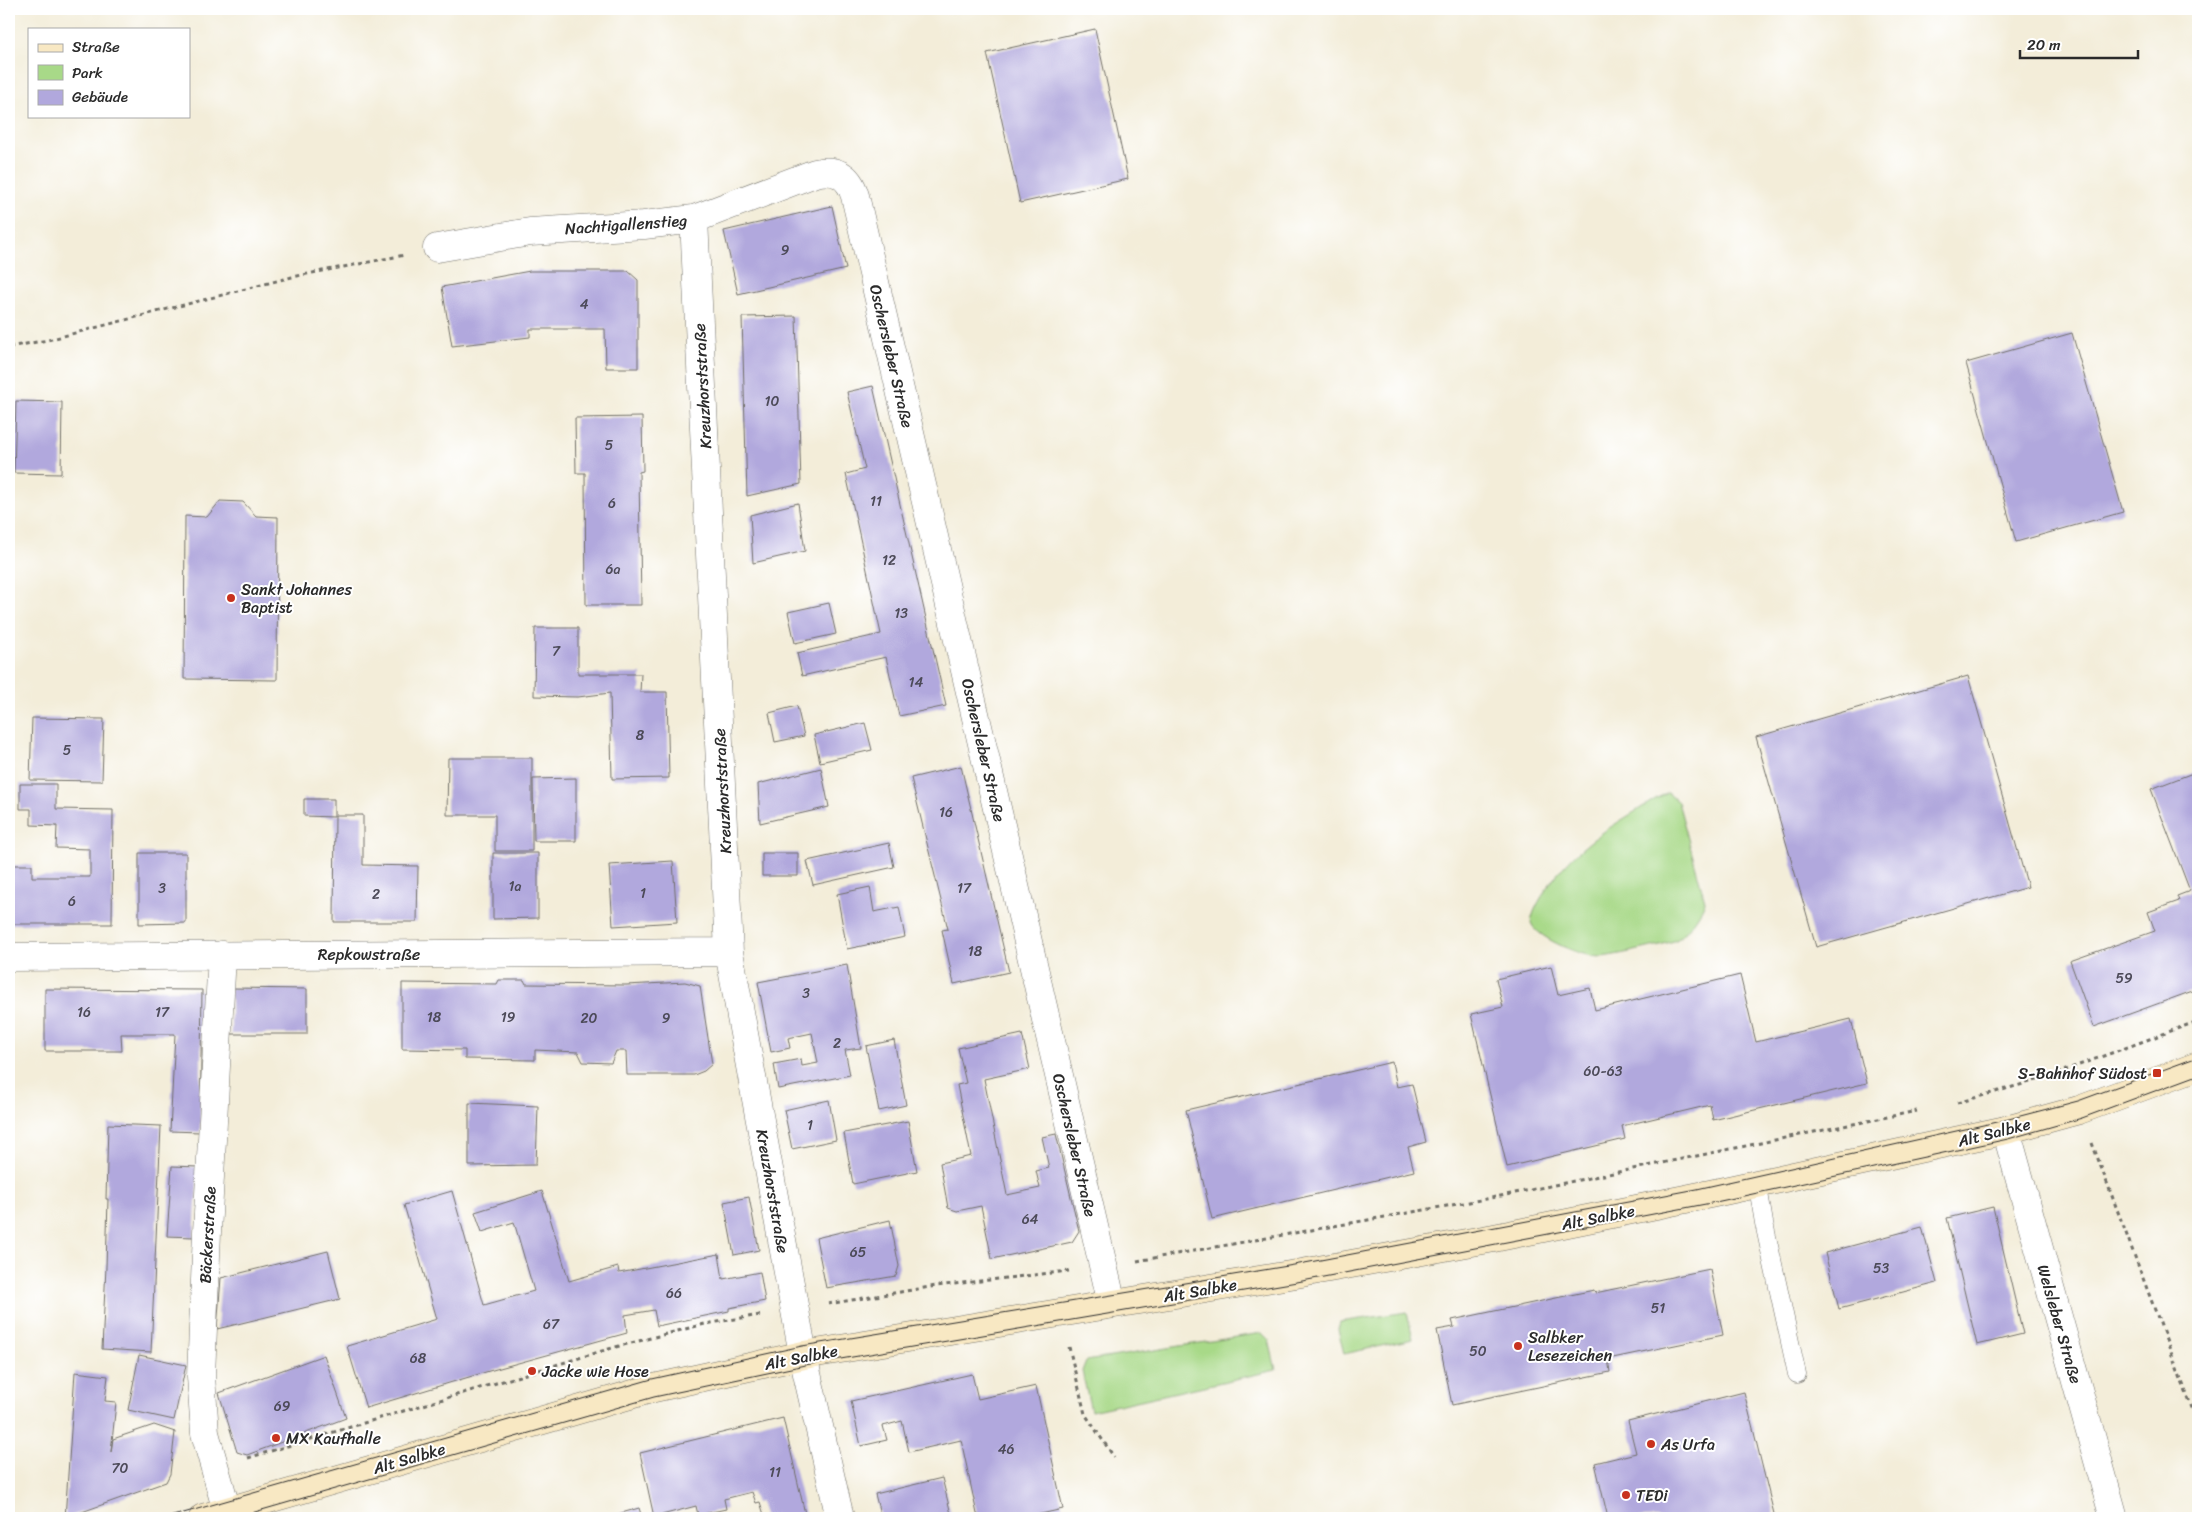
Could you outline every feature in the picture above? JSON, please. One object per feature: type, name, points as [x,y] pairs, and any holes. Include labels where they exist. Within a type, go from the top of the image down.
[{"type":"main road","name":"Alt Salbke","points":[[215,1515],[654,1388],[804,1355],[1494,1238],[1755,1185],[2006,1130],[2079,1110],[2198,1066]]},
{"type":"street","name":"Nachtigallenstieg","points":[[437,248],[563,228],[644,226],[694,220],[820,172],[833,172],[844,176],[851,185],[855,196]]},
{"type":"street","name":"Oschersleber Straße","points":[[855,196],[1112,1304]]},
{"type":"street","name":"Kreuzhorststraße","points":[[694,220],[729,952],[804,1355],[840,1518]]},
{"type":"street","name":"Repkowstraße","points":[[9,957],[729,952]]},
{"type":"street","name":"Bäckerstraße","points":[[215,1515],[214,1468],[205,1433],[201,1376],[206,1232],[222,955]]},
{"type":"street","name":"Welsleber Straße","points":[[2006,1130],[2114,1518]]},
{"type":"lane","points":[[1755,1185],[1759,1193],[1797,1374]]},
{"type":"path","points":[[9,346],[48,340],[292,277],[437,248]]},
{"type":"path","points":[[1950,1105],[2044,1078],[2198,1021]]},
{"type":"path","points":[[821,1305],[936,1286],[1103,1267],[1486,1200],[1922,1110]]},
{"type":"path","points":[[2079,1110],[2198,1424]]},
{"type":"path","points":[[1062,1312],[1085,1414],[1114,1457]]},
{"type":"path","points":[[214,1468],[612,1348],[704,1324],[766,1314]]},
{"type":"green space","points":[[1668,793],[1678,802],[1705,901],[1698,916],[1680,938],[1661,945],[1601,957],[1583,954],[1562,946],[1551,941],[1535,929],[1531,923],[1536,906],[1545,891],[1569,861],[1595,838],[1657,798]]},
{"type":"green space","points":[[1407,1312],[1413,1339],[1344,1354],[1338,1329],[1340,1322]]},
{"type":"green space","points":[[1262,1333],[1269,1340],[1276,1370],[1091,1411],[1082,1371],[1086,1361]]},
{"type":"building","points":[[1095,29],[1128,179],[1020,203],[987,53]]},
{"type":"building","points":[[832,206],[846,269],[738,294],[724,231]]},
{"type":"building","points":[[530,271],[628,271],[638,280],[638,368],[606,368],[605,329],[530,329],[530,337],[452,346],[442,287]]},
{"type":"building","points":[[796,316],[801,484],[747,496],[742,317]]},
{"type":"building","points":[[2072,333],[2123,512],[2016,542],[1966,363]]},
{"type":"building","points":[[873,386],[946,706],[899,716],[886,657],[802,676],[797,653],[881,634],[846,474],[865,469],[847,392]]},
{"type":"building","points":[[16,401],[62,402],[61,474],[14,473]]},
{"type":"building","points":[[642,417],[643,471],[639,472],[641,605],[586,605],[585,473],[576,473],[575,418]]},
{"type":"building","name":"Sankt Johannes Baptist","points":[[220,501],[243,502],[256,516],[278,517],[277,680],[184,679],[185,516],[207,517]]},
{"type":"building","points":[[798,503],[805,551],[753,563],[750,515]]},
{"type":"building","points":[[829,603],[836,634],[795,643],[788,612]]},
{"type":"building","points":[[535,628],[578,628],[578,674],[641,674],[640,692],[667,692],[669,778],[612,779],[610,693],[578,697],[534,696]]},
{"type":"building","points":[[1968,676],[2028,887],[1816,947],[1756,737]]},
{"type":"building","points":[[797,706],[804,736],[775,742],[769,713]]},
{"type":"building","points":[[32,718],[104,719],[102,781],[30,780]]},
{"type":"building","points":[[865,723],[872,750],[820,762],[814,735]]},
{"type":"building","points":[[448,758],[532,758],[532,851],[495,851],[495,815],[447,815]]},
{"type":"building","points":[[961,766],[1009,972],[954,984],[942,930],[948,929],[911,778]]},
{"type":"building","points":[[821,768],[829,807],[760,823],[758,784]]},
{"type":"building","points":[[2198,771],[2198,989],[2094,1027],[2070,961],[2155,931],[2148,912],[2179,901],[2177,896],[2190,891],[2151,789]]},
{"type":"building","points":[[576,778],[576,841],[534,841],[533,779]]},
{"type":"building","points":[[20,784],[56,784],[56,809],[113,810],[112,924],[9,924],[9,865],[32,865],[32,877],[90,877],[90,849],[56,848],[57,826],[31,825],[31,809],[20,809]]},
{"type":"building","points":[[304,799],[334,799],[334,817],[304,816]]},
{"type":"building","points":[[335,815],[363,815],[363,865],[418,866],[417,922],[334,922]]},
{"type":"building","points":[[889,843],[894,867],[813,885],[807,861]]},
{"type":"building","points":[[139,853],[186,853],[186,923],[139,924]]},
{"type":"building","points":[[493,853],[538,853],[538,918],[493,919]]},
{"type":"building","points":[[762,853],[798,853],[798,876],[762,876]]},
{"type":"building","points":[[673,861],[677,922],[613,926],[609,865]]},
{"type":"building","points":[[870,887],[874,912],[899,907],[905,937],[847,949],[837,894]]},
{"type":"building","points":[[847,965],[861,1048],[845,1050],[850,1075],[778,1089],[774,1064],[801,1059],[802,1066],[818,1063],[812,1033],[788,1038],[790,1048],[771,1052],[758,982]]},
{"type":"building","points":[[1551,966],[1558,995],[1590,988],[1595,1010],[1740,975],[1756,1042],[1851,1019],[1867,1083],[1713,1120],[1710,1105],[1622,1126],[1625,1139],[1507,1167],[1471,1014],[1503,1007],[1496,979]]},
{"type":"building","points":[[499,980],[524,980],[526,984],[626,985],[685,982],[700,986],[712,1064],[704,1071],[694,1075],[627,1075],[626,1051],[616,1051],[611,1063],[583,1062],[578,1052],[535,1050],[535,1060],[465,1059],[465,1050],[402,1049],[402,983],[497,984]]},
{"type":"building","points":[[231,988],[307,989],[307,1034],[231,1034]]},
{"type":"building","points":[[45,989],[202,990],[200,1132],[170,1131],[175,1034],[121,1034],[122,1051],[45,1051]]},
{"type":"building","points":[[1022,1034],[1030,1069],[984,1079],[1007,1195],[1040,1188],[1036,1171],[1049,1168],[1042,1137],[1056,1134],[1079,1231],[1072,1242],[992,1259],[981,1206],[957,1211],[948,1208],[940,1163],[971,1156],[957,1085],[966,1083],[958,1048]]},
{"type":"building","points":[[894,1040],[906,1105],[879,1111],[866,1046]]},
{"type":"building","points":[[1392,1062],[1397,1087],[1412,1084],[1426,1142],[1408,1147],[1414,1171],[1212,1219],[1186,1110]]},
{"type":"building","points":[[829,1100],[836,1140],[792,1149],[784,1110]]},
{"type":"building","points":[[469,1103],[538,1106],[536,1165],[469,1166]]},
{"type":"building","points":[[908,1121],[917,1171],[853,1184],[844,1133]]},
{"type":"building","points":[[108,1124],[161,1126],[151,1352],[102,1349],[108,1199],[106,1199]]},
{"type":"building","points":[[172,1166],[198,1167],[194,1237],[167,1236]]},
{"type":"building","points":[[452,1191],[484,1305],[534,1291],[514,1222],[482,1232],[475,1212],[542,1191],[569,1281],[618,1267],[619,1273],[719,1254],[723,1279],[760,1272],[765,1301],[729,1308],[729,1311],[657,1326],[654,1310],[625,1315],[627,1333],[489,1371],[366,1408],[347,1346],[437,1319],[404,1205]]},
{"type":"building","points":[[749,1197],[759,1250],[734,1255],[724,1202]]},
{"type":"building","points":[[1993,1207],[2023,1334],[1977,1345],[1947,1218]]},
{"type":"building","points":[[890,1220],[899,1266],[896,1276],[826,1288],[816,1238]]},
{"type":"building","points":[[1922,1227],[1937,1283],[1839,1309],[1825,1253]]},
{"type":"building","points":[[328,1251],[340,1299],[217,1329],[221,1278]]},
{"type":"building","points":[[1710,1269],[1723,1335],[1608,1359],[1610,1372],[1452,1405],[1437,1330],[1454,1327],[1452,1320],[1594,1290],[1595,1293]]},
{"type":"building","points":[[139,1355],[186,1365],[174,1420],[128,1410]]},
{"type":"building","points":[[324,1355],[346,1418],[247,1455],[237,1452],[219,1393]]},
{"type":"building","points":[[75,1372],[108,1376],[105,1401],[116,1402],[111,1452],[113,1439],[154,1425],[175,1432],[170,1474],[166,1482],[65,1518]]},
{"type":"building","points":[[972,1374],[978,1399],[1036,1386],[1063,1509],[1023,1518],[984,1518],[977,1514],[961,1440],[909,1452],[902,1421],[883,1426],[887,1440],[861,1446],[851,1401]]},
{"type":"building","points":[[1744,1392],[1775,1518],[1608,1518],[1595,1463],[1636,1453],[1628,1421]]},
{"type":"building","points":[[783,1418],[806,1518],[765,1518],[760,1502],[756,1503],[752,1492],[724,1499],[726,1509],[698,1515],[696,1506],[654,1517],[640,1453]]},
{"type":"building","points":[[942,1478],[952,1518],[881,1518],[875,1494]]},
{"type":"building","points":[[639,1508],[642,1518],[604,1518]]},
{"type":"tram line","points":[[166,1518],[652,1379],[802,1346],[1294,1265],[1697,1189],[2001,1121],[2078,1101],[2198,1057]]},
{"type":"tram line","points":[[234,1518],[654,1397],[805,1365],[1297,1282],[1711,1203],[2008,1139],[2082,1118],[2198,1075]]},
{"type":"place","name":"Sankt Johannes Baptist","points":[[231,598]]},
{"type":"place","name":"S-Bahnhof Südost","points":[[2157,1073]]},
{"type":"place","name":"Salbker Lesezeichen","points":[[1518,1346]]},
{"type":"place","name":"Jacke wie Hose","points":[[532,1371]]},
{"type":"place","name":"MX Kaufhalle","points":[[276,1438]]},
{"type":"place","name":"As Urfa","points":[[1651,1444]]},
{"type":"place","name":"TEDi","points":[[1626,1495]]}]
